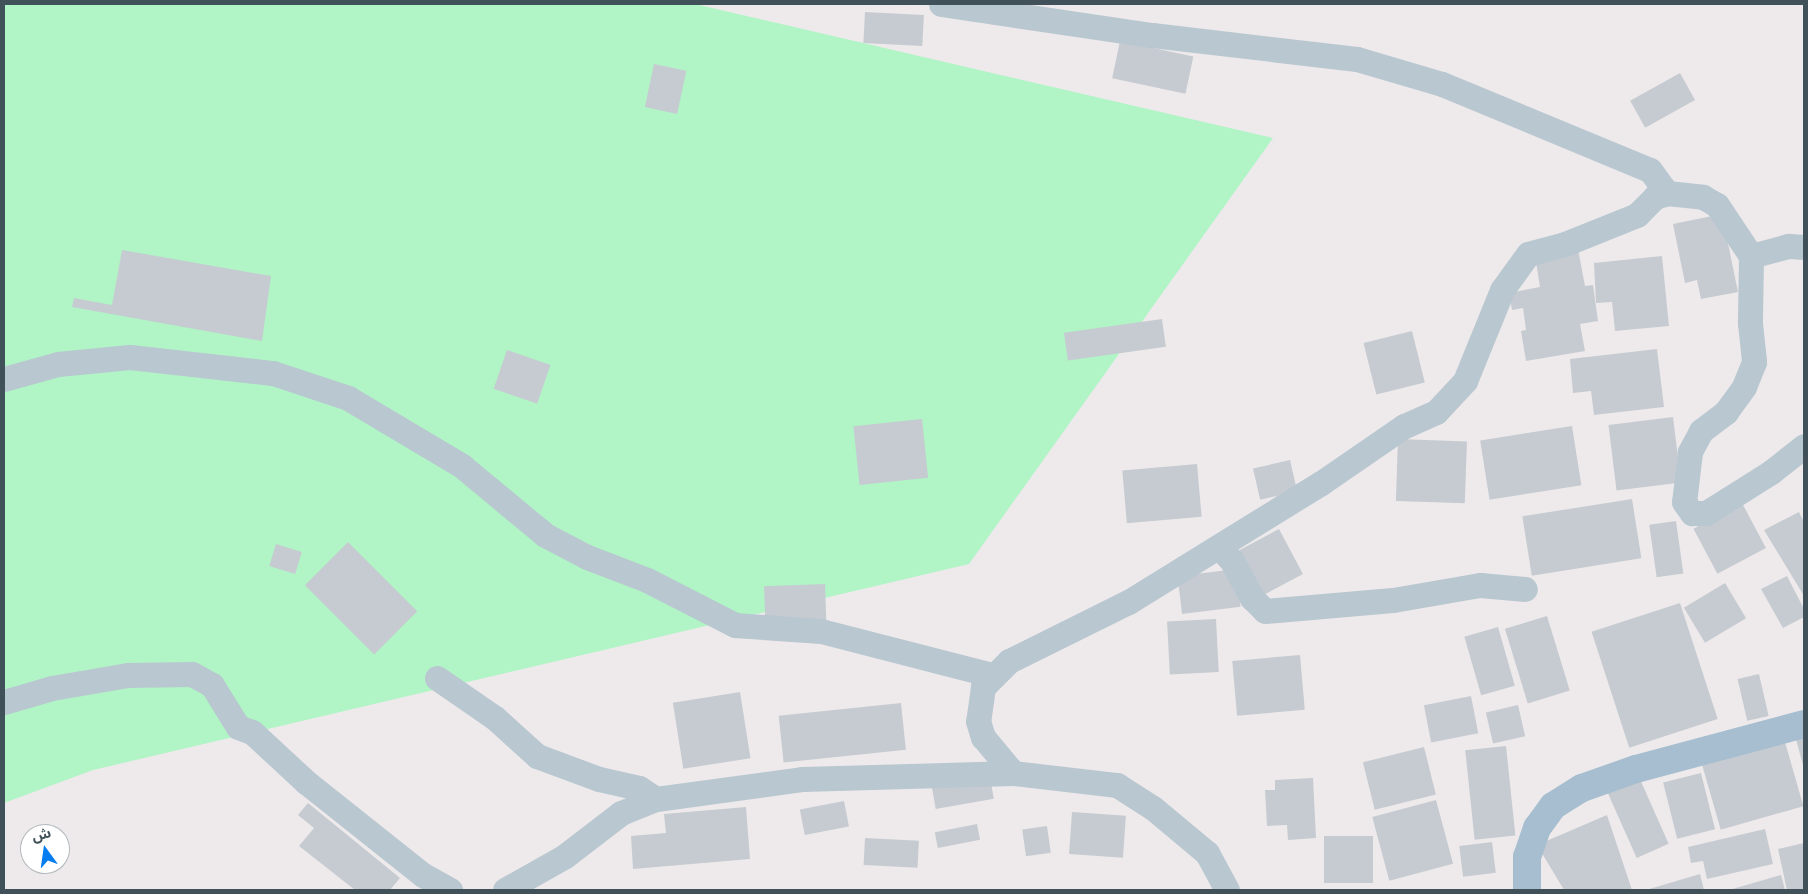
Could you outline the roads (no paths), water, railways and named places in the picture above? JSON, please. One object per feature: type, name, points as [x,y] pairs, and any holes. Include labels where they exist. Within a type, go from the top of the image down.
[{"type":"main road","points":[[1527,890],[1527,857],[1537,828],[1553,806],[1582,788],[1636,769],[1804,724]]},
{"type":"street","points":[[941,4],[1152,35],[1357,59],[1451,88],[1650,170],[1667,193]]},
{"type":"street","points":[[1013,773],[983,736],[978,722],[983,688],[992,675],[1009,660],[1128,602],[1321,483],[1404,426],[1436,412],[1465,381],[1502,290],[1528,254],[1565,244],[1637,215],[1655,197],[1667,193],[1703,197],[1717,205],[1751,256],[1754,362],[1744,387],[1726,412],[1701,431],[1690,452],[1684,502],[1692,513],[1706,513],[1771,472],[1804,446]]},
{"type":"street","points":[[1751,256],[1789,246],[1804,247]]},
{"type":"street","points":[[4,379],[58,364],[130,357],[273,373],[348,398],[462,466],[545,535],[587,557],[647,580],[736,625],[821,631],[992,675]]},
{"type":"street","points":[[1219,547],[1232,560],[1252,598],[1265,610],[1393,600],[1480,585],[1525,589]]},
{"type":"street","points":[[4,702],[52,688],[128,675],[192,674],[212,685],[238,727],[252,732],[306,782],[422,875],[450,890]]},
{"type":"street","points":[[436,678],[495,718],[537,756],[599,780],[639,788],[656,799]]},
{"type":"street","points":[[505,890],[565,856],[621,813],[656,799],[802,779],[1013,773],[1117,785],[1153,808],[1207,853],[1227,890]]}]
